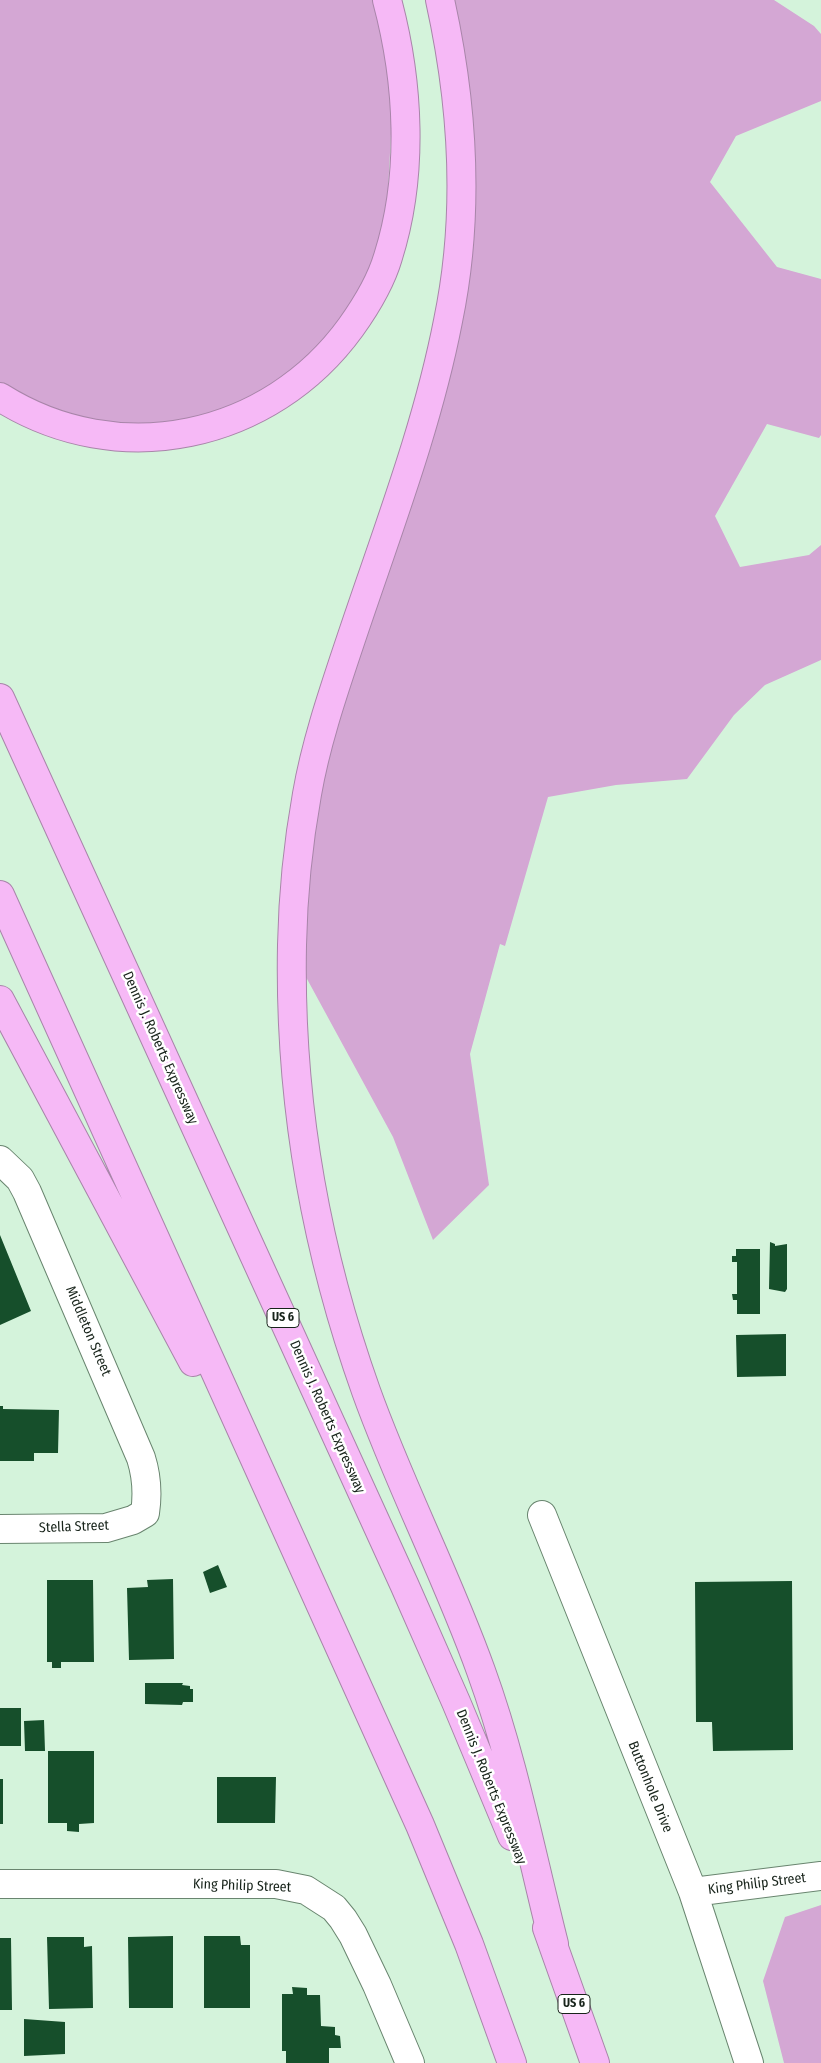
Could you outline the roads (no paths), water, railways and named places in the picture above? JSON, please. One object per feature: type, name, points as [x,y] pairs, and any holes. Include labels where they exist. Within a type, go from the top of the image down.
[{"type":"highway","points":[[0,397],[44,419],[73,429],[105,435],[170,436],[205,429],[237,419],[265,405],[318,367],[340,342],[375,289],[388,259],[397,224],[403,191],[406,115],[400,64],[387,0]]},
{"type":"highway","points":[[440,0],[452,57],[458,116],[461,169],[456,269],[449,317],[428,405],[338,677],[307,792],[294,896],[292,994],[294,1046],[305,1152],[316,1217],[346,1333],[388,1448],[459,1610],[484,1679],[505,1750],[554,1944]]},
{"type":"highway","name":"Dennis J. Roberts Expressway","points":[[0,698],[456,1702],[506,1821],[554,1944],[595,2063]]},
{"type":"highway","points":[[0,895],[424,1834],[469,1944],[512,2063]]},
{"type":"highway","points":[[0,1000],[316,1592]]},
{"type":"street","name":"Middleton Street","points":[[0,1160],[9,1167],[27,1192],[141,1458],[146,1476],[145,1513]]},
{"type":"street","name":"Stella Street","points":[[0,1529],[106,1528],[134,1520],[145,1513]]},
{"type":"street","name":"Buttonhole Drive","points":[[542,1515],[693,1892],[749,2063]]},
{"type":"street","name":"King Philip Street","points":[[693,1892],[821,1876]]},
{"type":"street","name":"King Philip Street","points":[[0,1884],[276,1884],[306,1890],[334,1908],[353,1935],[410,2063]]}]
